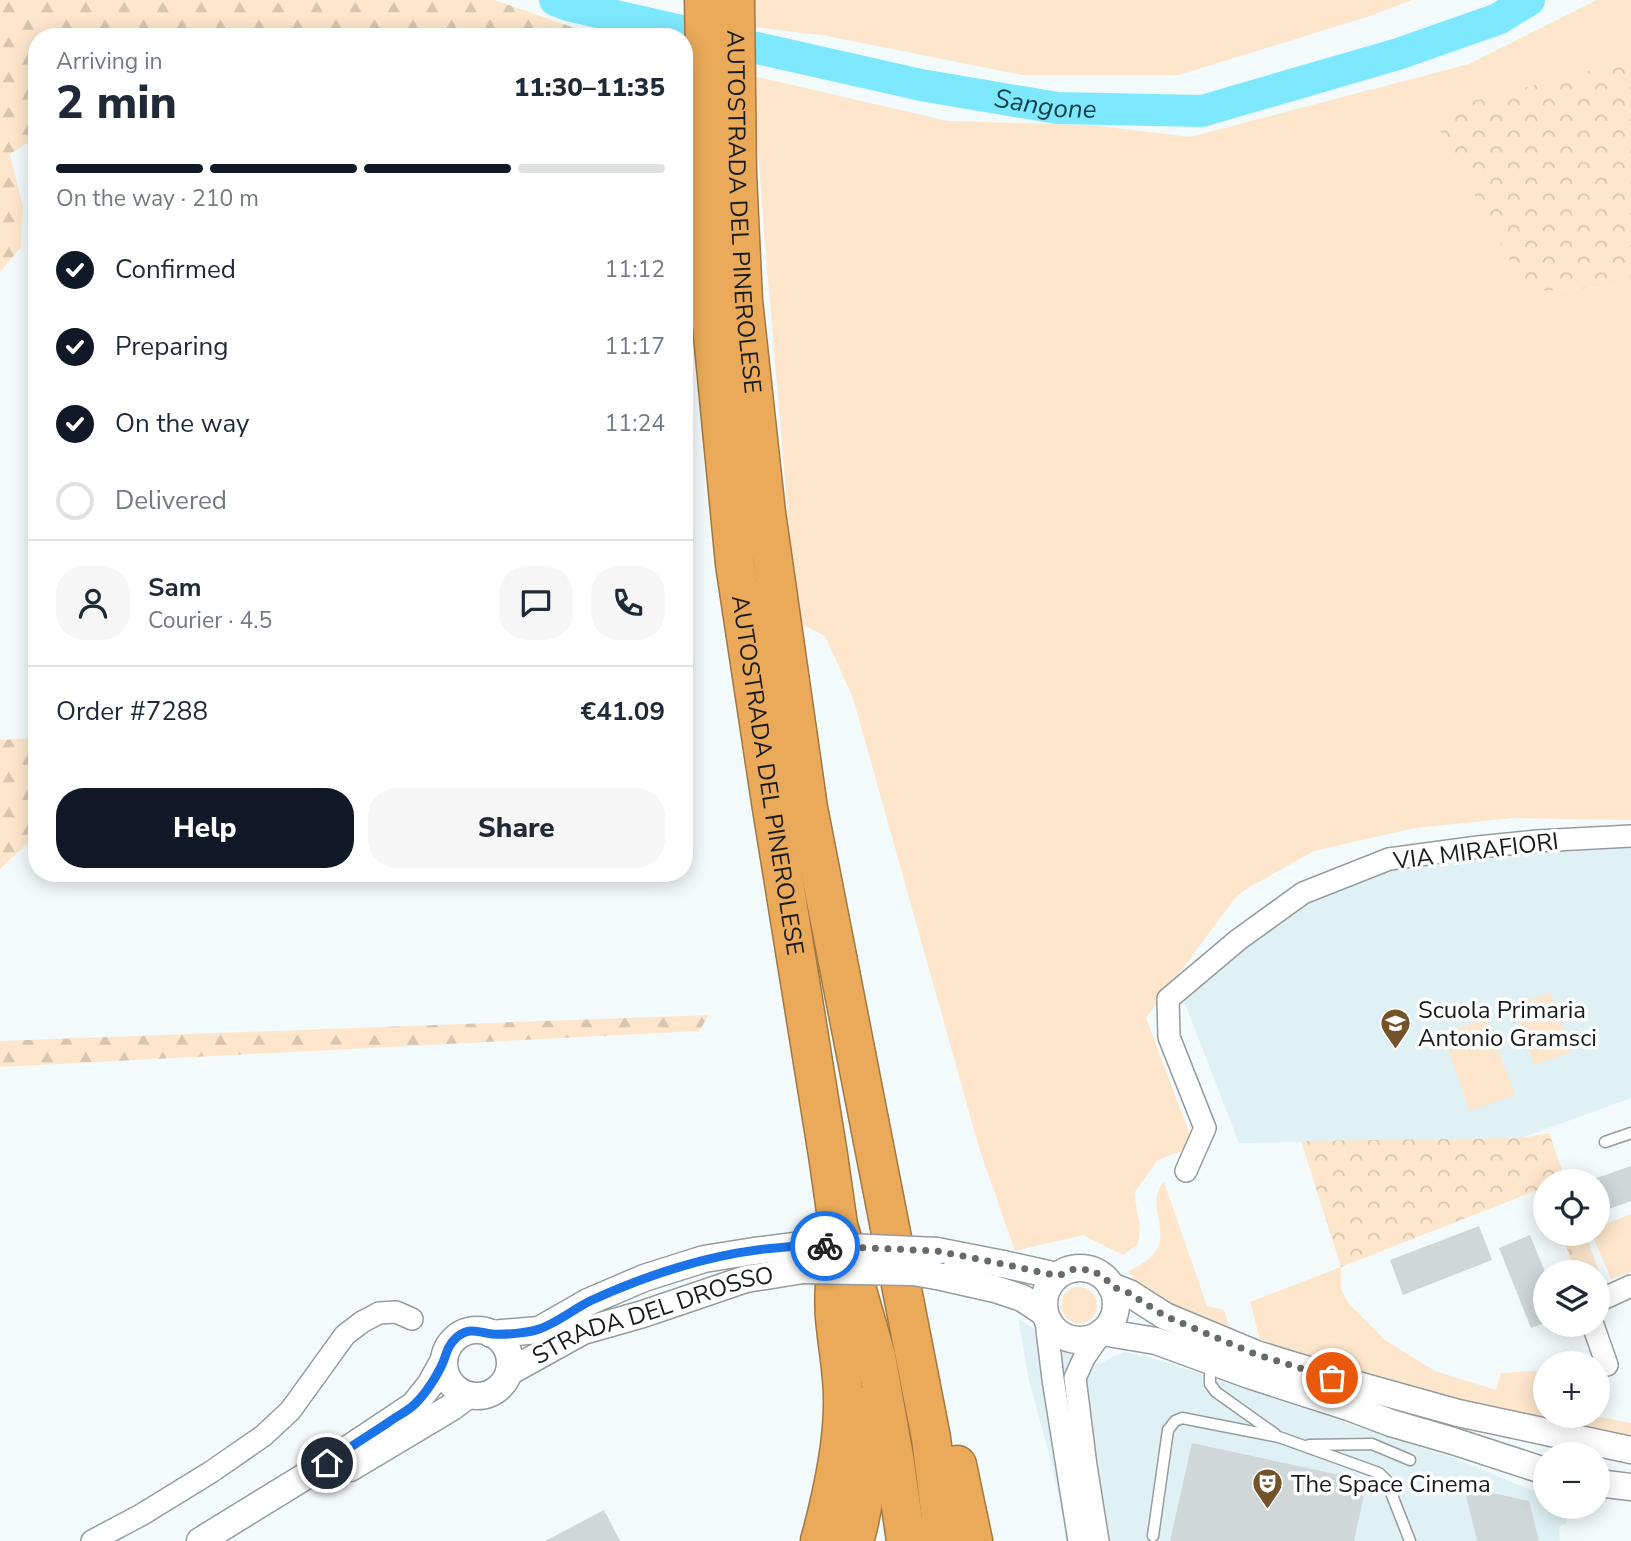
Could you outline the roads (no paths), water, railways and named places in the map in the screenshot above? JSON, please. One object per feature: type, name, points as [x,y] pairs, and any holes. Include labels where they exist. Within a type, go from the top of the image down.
[{"type":"highway","name":"AUTOSTRADA DEL PINEROLESE","points":[[704,0],[710,304],[735,564],[838,1224],[876,1356],[906,1541]]},
{"type":"highway","name":"AUTOSTRADA DEL PINEROLESE","points":[[735,0],[737,174],[743,301],[766,513],[808,808],[931,1438],[942,1541]]},
{"type":"highway","points":[[866,1103],[920,1306],[973,1541]]},
{"type":"highway","points":[[820,1541],[835,1473],[844,1399],[834,1315],[838,1224]]},
{"type":"highway","points":[[838,1224],[866,1419],[866,1477],[854,1541]]},
{"type":"street","name":"VIA MIRAFIORI","points":[[1186,1171],[1205,1128],[1169,1037],[1168,999],[1238,940],[1303,893],[1389,859],[1537,841],[1631,836]]},
{"type":"street","name":"STRADA DEL DROSSO","points":[[491,1334],[539,1329],[588,1302],[633,1283],[704,1259],[754,1251],[942,1277],[1022,1298],[1045,1313]]},
{"type":"street","name":"STRADA DEL DROSSO","points":[[509,1372],[583,1331],[643,1314],[802,1257],[937,1251],[1058,1276]]},
{"type":"street","points":[[1079,1541],[1054,1391],[1044,1303],[1046,1293],[1058,1276],[1083,1269],[1100,1274],[1111,1286],[1116,1302],[1112,1319],[1084,1358],[1076,1378],[1080,1424],[1098,1541]]},
{"type":"street","points":[[1111,1286],[1129,1293],[1165,1316],[1255,1354],[1458,1413],[1631,1450]]},
{"type":"street","points":[[1610,1296],[1631,1286]]},
{"type":"street","points":[[92,1541],[199,1480],[263,1436],[290,1411],[345,1335],[362,1322],[379,1313],[396,1312],[412,1319]]},
{"type":"street","points":[[1045,1313],[1049,1323],[1066,1337],[1077,1340],[1102,1332],[1156,1341],[1391,1423],[1533,1467]]},
{"type":"street","points":[[474,1330],[491,1334],[504,1345],[508,1353],[509,1372],[504,1381],[488,1394],[468,1395],[458,1391],[444,1370],[446,1351],[458,1336],[474,1330]]},
{"type":"street","points":[[200,1541],[327,1463],[414,1405],[430,1385],[444,1360]]},
{"type":"street","points":[[233,1541],[468,1395]]},
{"type":"street","points":[[1610,1484],[1631,1487]]},
{"type":"lane","points":[[1605,1142],[1631,1133]]},
{"type":"lane","points":[[1210,1361],[1210,1384],[1216,1392],[1279,1437]]},
{"type":"lane","points":[[1153,1536],[1168,1430],[1175,1421],[1182,1418],[1279,1437],[1379,1473],[1386,1480],[1410,1541]]},
{"type":"lane","points":[[1303,1446],[1372,1444],[1410,1460]]},
{"type":"waterway","name":"Sangone","points":[[555,0],[668,28]]},
{"type":"waterway","name":"Sangone","points":[[693,34],[921,85],[1057,108],[1202,111],[1398,54],[1498,19],[1529,0]]},
{"type":"place","name":"Scuola Primaria Antonio Gramsci","points":[[1395,1051]]},
{"type":"place","name":"The Space Cinema","points":[[1268,1511]]}]
